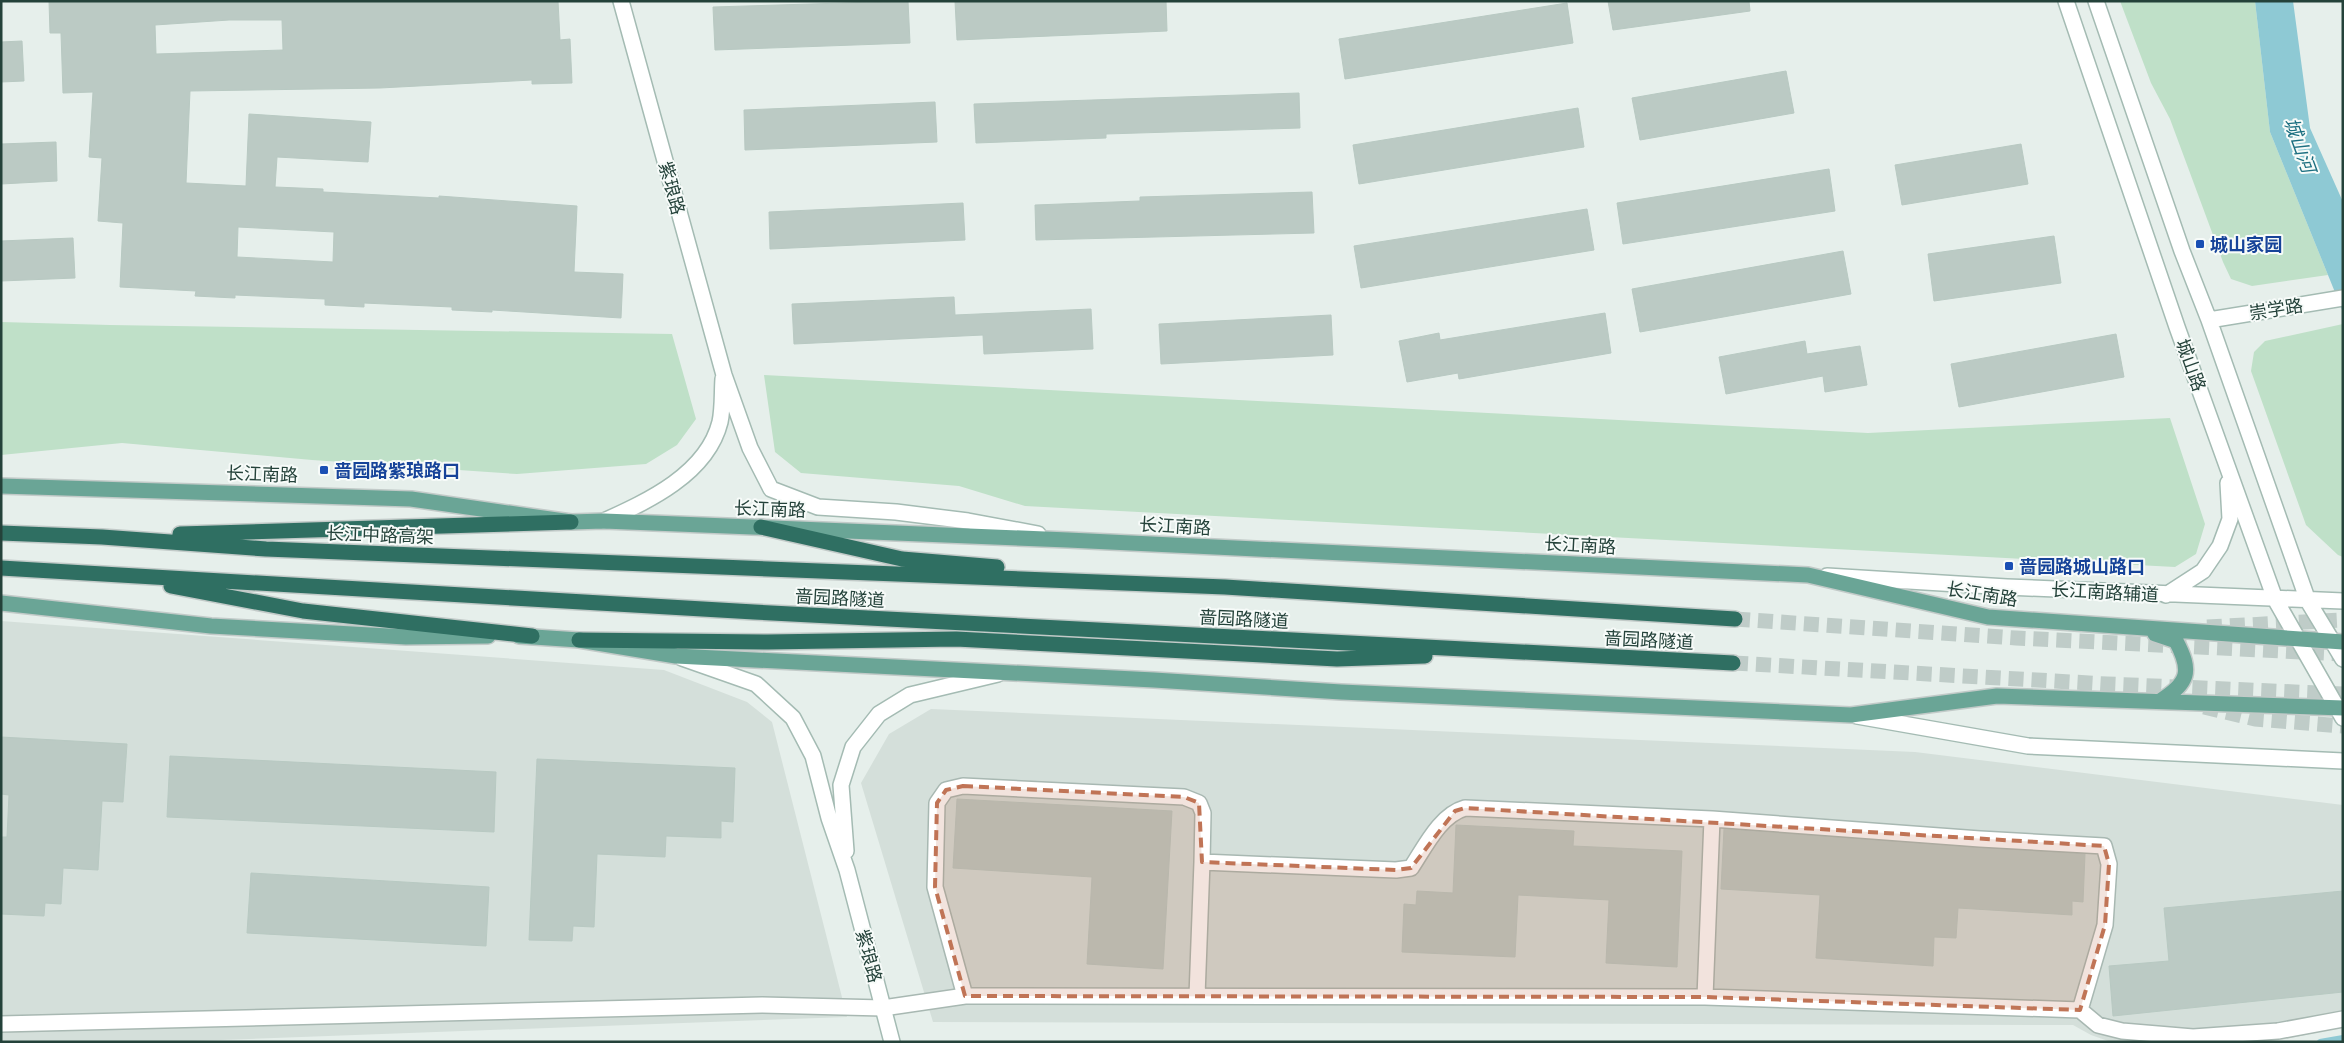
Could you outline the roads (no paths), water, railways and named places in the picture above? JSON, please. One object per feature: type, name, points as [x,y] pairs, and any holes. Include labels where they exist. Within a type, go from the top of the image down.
[{"type":"highway","points":[[102,537],[571,522]]},
{"type":"highway","points":[[761,527],[902,559],[1225,587]]},
{"type":"highway","name":"长江中路高架","points":[[1,533],[102,537],[266,549],[758,567]]},
{"type":"highway","name":"啬园路隧道","points":[[758,567],[1225,587],[1735,619]]},
{"type":"highway","points":[[1,568],[110,574],[304,611],[532,636]]},
{"type":"highway","name":"啬园路隧道","points":[[110,574],[754,612],[1733,664]]},
{"type":"highway","points":[[579,640],[768,642],[956,639],[1337,659],[1523,652]]},
{"type":"main road","name":"长江南路","points":[[1,486],[411,499],[571,522],[604,521],[761,527],[1808,574],[1988,617],[2337,642]]},
{"type":"main road","points":[[1,603],[211,626],[406,637],[532,636],[579,640],[676,656],[1351,693],[1850,715],[1997,696],[2160,701],[2341,711]]},
{"type":"main road","points":[[2136,628],[2176,641],[2186,660],[2184,678],[2176,691],[2160,701]]},
{"type":"street","name":"紫琅路","points":[[621,1],[724,375],[750,448],[771,488],[818,507],[896,512],[968,521],[1068,540]]},
{"type":"street","name":"城山路","points":[[2066,1],[2275,599],[2341,711]]},
{"type":"street","name":"城山路","points":[[2096,1],[2182,251],[2209,320],[2308,601],[2337,642],[2343,659]]},
{"type":"street","name":"崇学路","points":[[2209,320],[2343,298]]},
{"type":"street","points":[[604,521],[638,506],[677,481],[705,454],[720,422],[724,375]]},
{"type":"street","points":[[2166,595],[2203,571],[2220,546],[2230,519],[2227,466]]},
{"type":"street","name":"长江南路辅道","points":[[1808,574],[2166,595],[2343,601]]},
{"type":"street","points":[[676,656],[756,684],[793,718],[813,756],[829,818],[847,870]]},
{"type":"street","points":[[847,870],[841,785],[853,747],[880,714],[910,695],[1002,673]]},
{"type":"street","points":[[1850,715],[2028,746],[2343,761]]},
{"type":"street","points":[[965,996],[935,887],[937,803],[946,790],[963,786],[1184,797],[1199,803],[1203,813],[1197,996]]},
{"type":"street","points":[[1202,862],[1396,870],[1411,868],[1444,823],[1455,811],[1465,808],[1712,819],[1980,839],[2104,846],[2110,864],[2105,925],[2080,1010]]},
{"type":"street","points":[[1705,997],[1712,819]]},
{"type":"street","name":"紫琅路","points":[[847,870],[892,1042]]},
{"type":"street","points":[[1,1024],[762,1005],[883,1008],[965,996],[1705,997],[2080,1010],[2098,1025],[2122,1031],[2194,1037],[2278,1031],[2343,1019]]},
{"type":"water","name":"城山河","points":[[2255,1],[2293,1],[2310,128],[2343,202],[2343,312],[2270,132]]},
{"type":"waterway","points":[[2320,1042],[2343,1038]]},
{"type":"tunnel","points":[[1735,619],[2016,638],[2343,654]]},
{"type":"tunnel","points":[[2207,627],[2343,620]]},
{"type":"tunnel","points":[[1733,663],[2107,684],[2343,694]]},
{"type":"tunnel","points":[[2204,707],[2255,719],[2343,726]]},
{"type":"place","name":"城山家园","points":[[2200,244]]},
{"type":"place","name":"啬园路紫琅路口","points":[[324,470]]},
{"type":"place","name":"啬园路城山路口","points":[[2009,566]]}]
